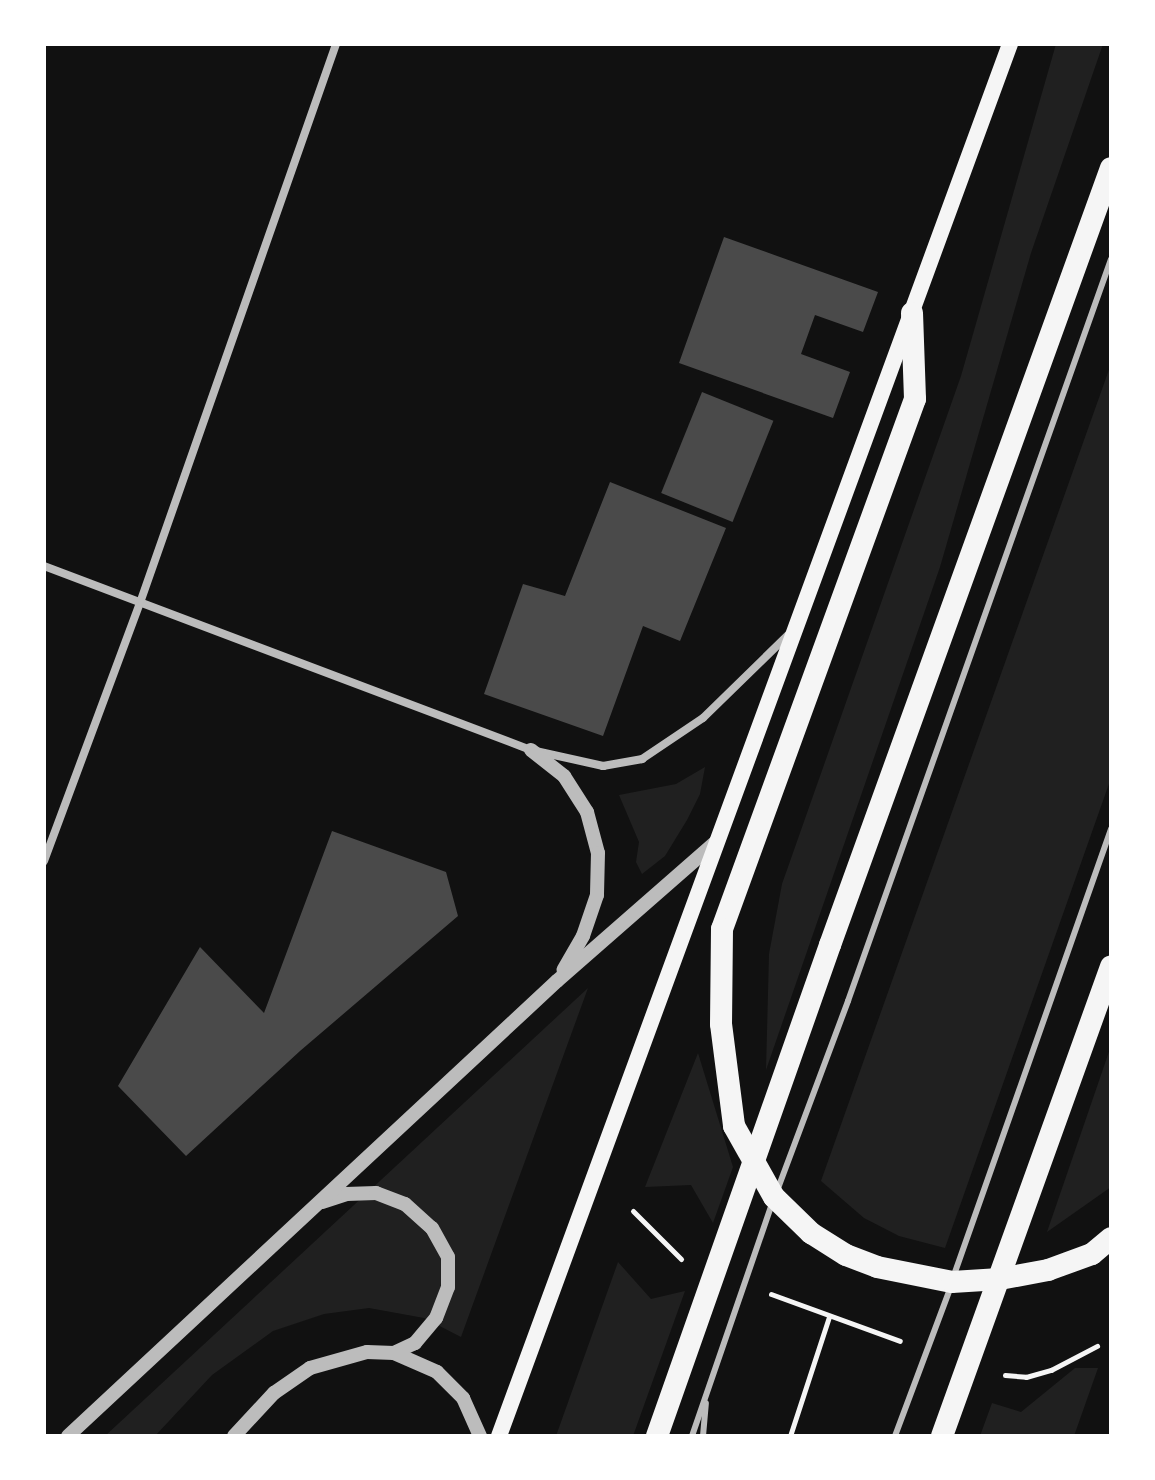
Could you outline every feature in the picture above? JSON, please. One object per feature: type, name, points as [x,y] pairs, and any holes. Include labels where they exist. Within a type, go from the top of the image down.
[{"type":"highway","points":[[657,1436],[1111,168]]},
{"type":"highway","points":[[912,313],[915,399],[722,929],[721,1024],[734,1126],[774,1197],[811,1233],[846,1255],[877,1267],[952,1282],[1000,1279],[1048,1270],[1092,1254],[1111,1238]]},
{"type":"highway","points":[[942,1436],[1111,966]]},
{"type":"main road","points":[[499,1436],[1010,44]]},
{"type":"street","points":[[44,861],[141,600],[336,44]]},
{"type":"street","points":[[44,566],[141,600],[531,750],[603,766],[642,759],[703,718],[800,623]]},
{"type":"street","points":[[531,750],[564,776],[587,812],[598,853],[597,895],[583,936],[557,981]]},
{"type":"street","points":[[68,1436],[557,981],[716,842]]},
{"type":"street","points":[[234,1436],[274,1393],[310,1368],[347,1356],[394,1353],[415,1343],[436,1318],[448,1287],[448,1257],[432,1228],[405,1204],[376,1193],[346,1194],[315,1204]]},
{"type":"street","points":[[394,1353],[437,1372],[463,1398],[480,1436]]},
{"type":"lane","points":[[692,1436],[774,1197],[853,986],[1111,259]]},
{"type":"lane","points":[[895,1436],[1111,829]]},
{"type":"lane","points":[[703,1436],[707,1392]]},
{"type":"path","points":[[633,1211],[674,1254],[689,1263]]},
{"type":"path","points":[[762,1290],[905,1343]]},
{"type":"path","points":[[790,1436],[829,1317]]},
{"type":"path","points":[[995,1375],[1026,1377],[1051,1370],[1097,1346]]},
{"type":"shaded area","points":[[1056,44],[1103,44],[1031,253],[940,567],[766,1070],[769,954],[782,884],[961,376]]},
{"type":"shaded area","points":[[1111,364],[1111,778],[945,1248],[899,1236],[864,1218],[821,1181]]},
{"type":"shaded area","points":[[705,767],[700,794],[687,820],[665,856],[642,874],[636,862],[639,842],[619,795],[676,784]]},
{"type":"shaded area","points":[[588,988],[461,1337],[424,1318],[369,1308],[324,1314],[273,1331],[212,1375],[155,1436],[105,1436]]},
{"type":"shaded area","points":[[1111,1046],[1111,1187],[1047,1232]]},
{"type":"shaded area","points":[[698,1053],[733,1167],[713,1223],[691,1185],[645,1187]]},
{"type":"shaded area","points":[[618,1262],[651,1299],[685,1291],[633,1436],[556,1436]]},
{"type":"shaded area","points":[[1075,1368],[1098,1368],[1074,1436],[980,1436],[992,1403],[1021,1412]]},
{"type":"building","points":[[724,237],[878,292],[863,332],[815,315],[801,354],[850,372],[833,418],[679,363]]},
{"type":"building","points":[[702,392],[773,421],[733,522],[661,493]]},
{"type":"building","points":[[610,482],[726,528],[680,641],[643,626],[603,736],[484,694],[523,584],[565,596]]},
{"type":"building","points":[[332,831],[446,872],[458,916],[300,1051],[186,1156],[118,1086],[200,947],[264,1013]]}]
